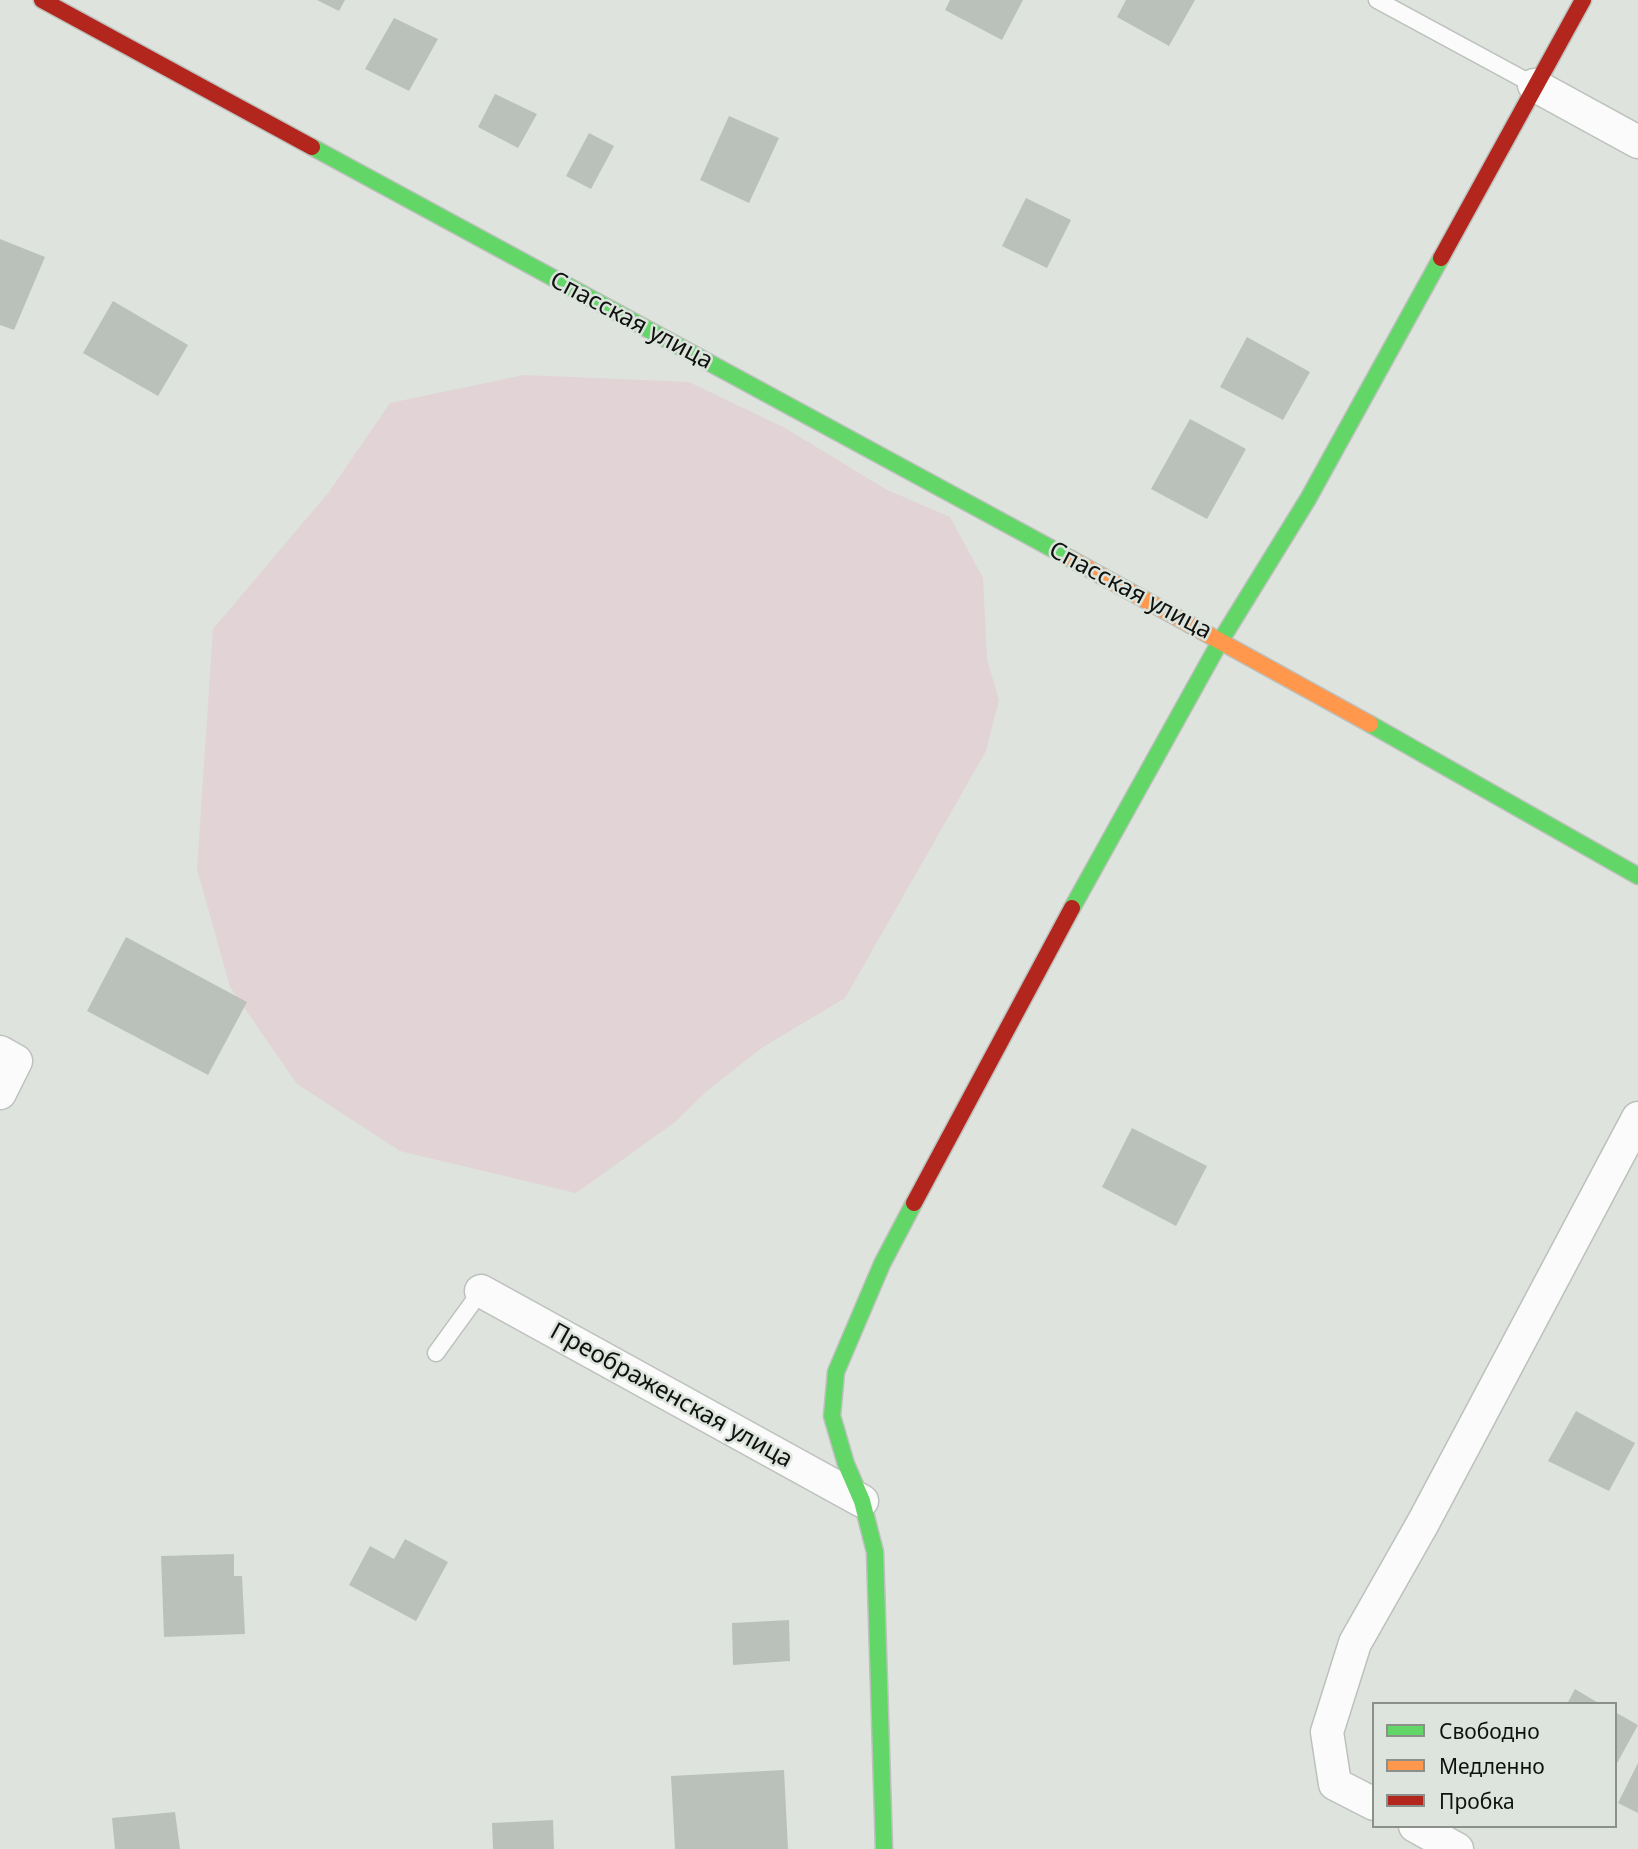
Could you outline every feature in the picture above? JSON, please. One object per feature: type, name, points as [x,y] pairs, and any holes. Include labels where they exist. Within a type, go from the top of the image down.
[{"type":"street","name":"Спасская улица","points":[[42,0],[1221,640],[1638,876]]},
{"type":"street","points":[[884,1849],[875,1552],[862,1501],[846,1464],[832,1416],[836,1372],[882,1264],[999,1039],[1221,640],[1308,499],[1583,0]]},
{"type":"street","points":[[1534,85],[1638,142]]},
{"type":"street","points":[[0,1052],[16,1060],[0,1093]]},
{"type":"street","points":[[1372,1803],[1335,1784],[1327,1732],[1355,1643],[1423,1523],[1638,1118]]},
{"type":"street","name":"Преображенская улица","points":[[481,1291],[862,1501]]},
{"type":"street","points":[[1419,1828],[1457,1849]]},
{"type":"lane","points":[[1377,0],[1534,85]]},
{"type":"lane","points":[[436,1353],[481,1291]]},
{"type":"shaded area","points":[[524,375],[689,382],[785,428],[887,490],[950,517],[983,578],[987,659],[999,700],[986,751],[845,998],[763,1047],[708,1090],[675,1122],[576,1193],[400,1151],[297,1084],[230,987],[197,869],[213,629],[329,492],[390,403]]},
{"type":"building","points":[[317,0],[345,0],[339,11]]},
{"type":"building","points":[[950,0],[1023,0],[1002,40],[945,10]]},
{"type":"building","points":[[1126,0],[1195,0],[1169,46],[1117,17]]},
{"type":"building","points":[[394,18],[438,39],[409,91],[365,69]]},
{"type":"building","points":[[495,94],[537,114],[518,148],[478,127]]},
{"type":"building","points":[[729,116],[779,138],[749,203],[700,180]]},
{"type":"building","points":[[589,133],[614,146],[591,189],[566,176]]},
{"type":"building","points":[[1026,198],[1071,220],[1047,268],[1002,246]]},
{"type":"building","points":[[0,239],[45,257],[14,330],[0,325]]},
{"type":"building","points":[[113,301],[188,345],[158,396],[83,353]]},
{"type":"building","points":[[1247,337],[1310,372],[1283,420],[1220,387]]},
{"type":"building","points":[[1190,419],[1246,449],[1207,519],[1151,489]]},
{"type":"building","points":[[126,937],[247,1002],[208,1075],[87,1011]]},
{"type":"building","points":[[1132,1128],[1207,1166],[1176,1226],[1102,1187]]},
{"type":"building","points":[[1576,1411],[1635,1443],[1609,1491],[1548,1461]]},
{"type":"building","points":[[405,1539],[448,1562],[416,1621],[349,1585],[370,1546],[394,1559]]},
{"type":"building","points":[[234,1554],[234,1576],[242,1576],[245,1634],[164,1637],[161,1556]]},
{"type":"building","points":[[789,1620],[790,1661],[733,1665],[732,1623]]},
{"type":"building","points":[[1575,1689],[1597,1702],[1568,1702]]},
{"type":"building","points":[[1617,1713],[1638,1725],[1617,1763]]},
{"type":"building","points":[[1638,1763],[1638,1813],[1618,1803]]},
{"type":"building","points":[[784,1770],[788,1849],[675,1849],[671,1776]]},
{"type":"building","points":[[175,1812],[180,1849],[115,1849],[112,1818]]},
{"type":"building","points":[[553,1820],[554,1849],[493,1849],[492,1823]]},
{"type":"traffic: fast","points":[[312,147],[1071,559]]},
{"type":"traffic: fast","points":[[1072,908],[1221,640],[1308,499],[1441,258]]},
{"type":"traffic: fast","points":[[1370,724],[1638,876]]},
{"type":"traffic: fast","points":[[884,1849],[875,1552],[862,1501],[846,1464],[832,1416],[836,1372],[882,1264],[914,1203]]},
{"type":"traffic: slow","points":[[1071,559],[1370,724]]},
{"type":"traffic: jam","points":[[42,0],[312,147]]},
{"type":"traffic: jam","points":[[1441,258],[1583,0]]},
{"type":"traffic: jam","points":[[914,1203],[1072,908]]}]
